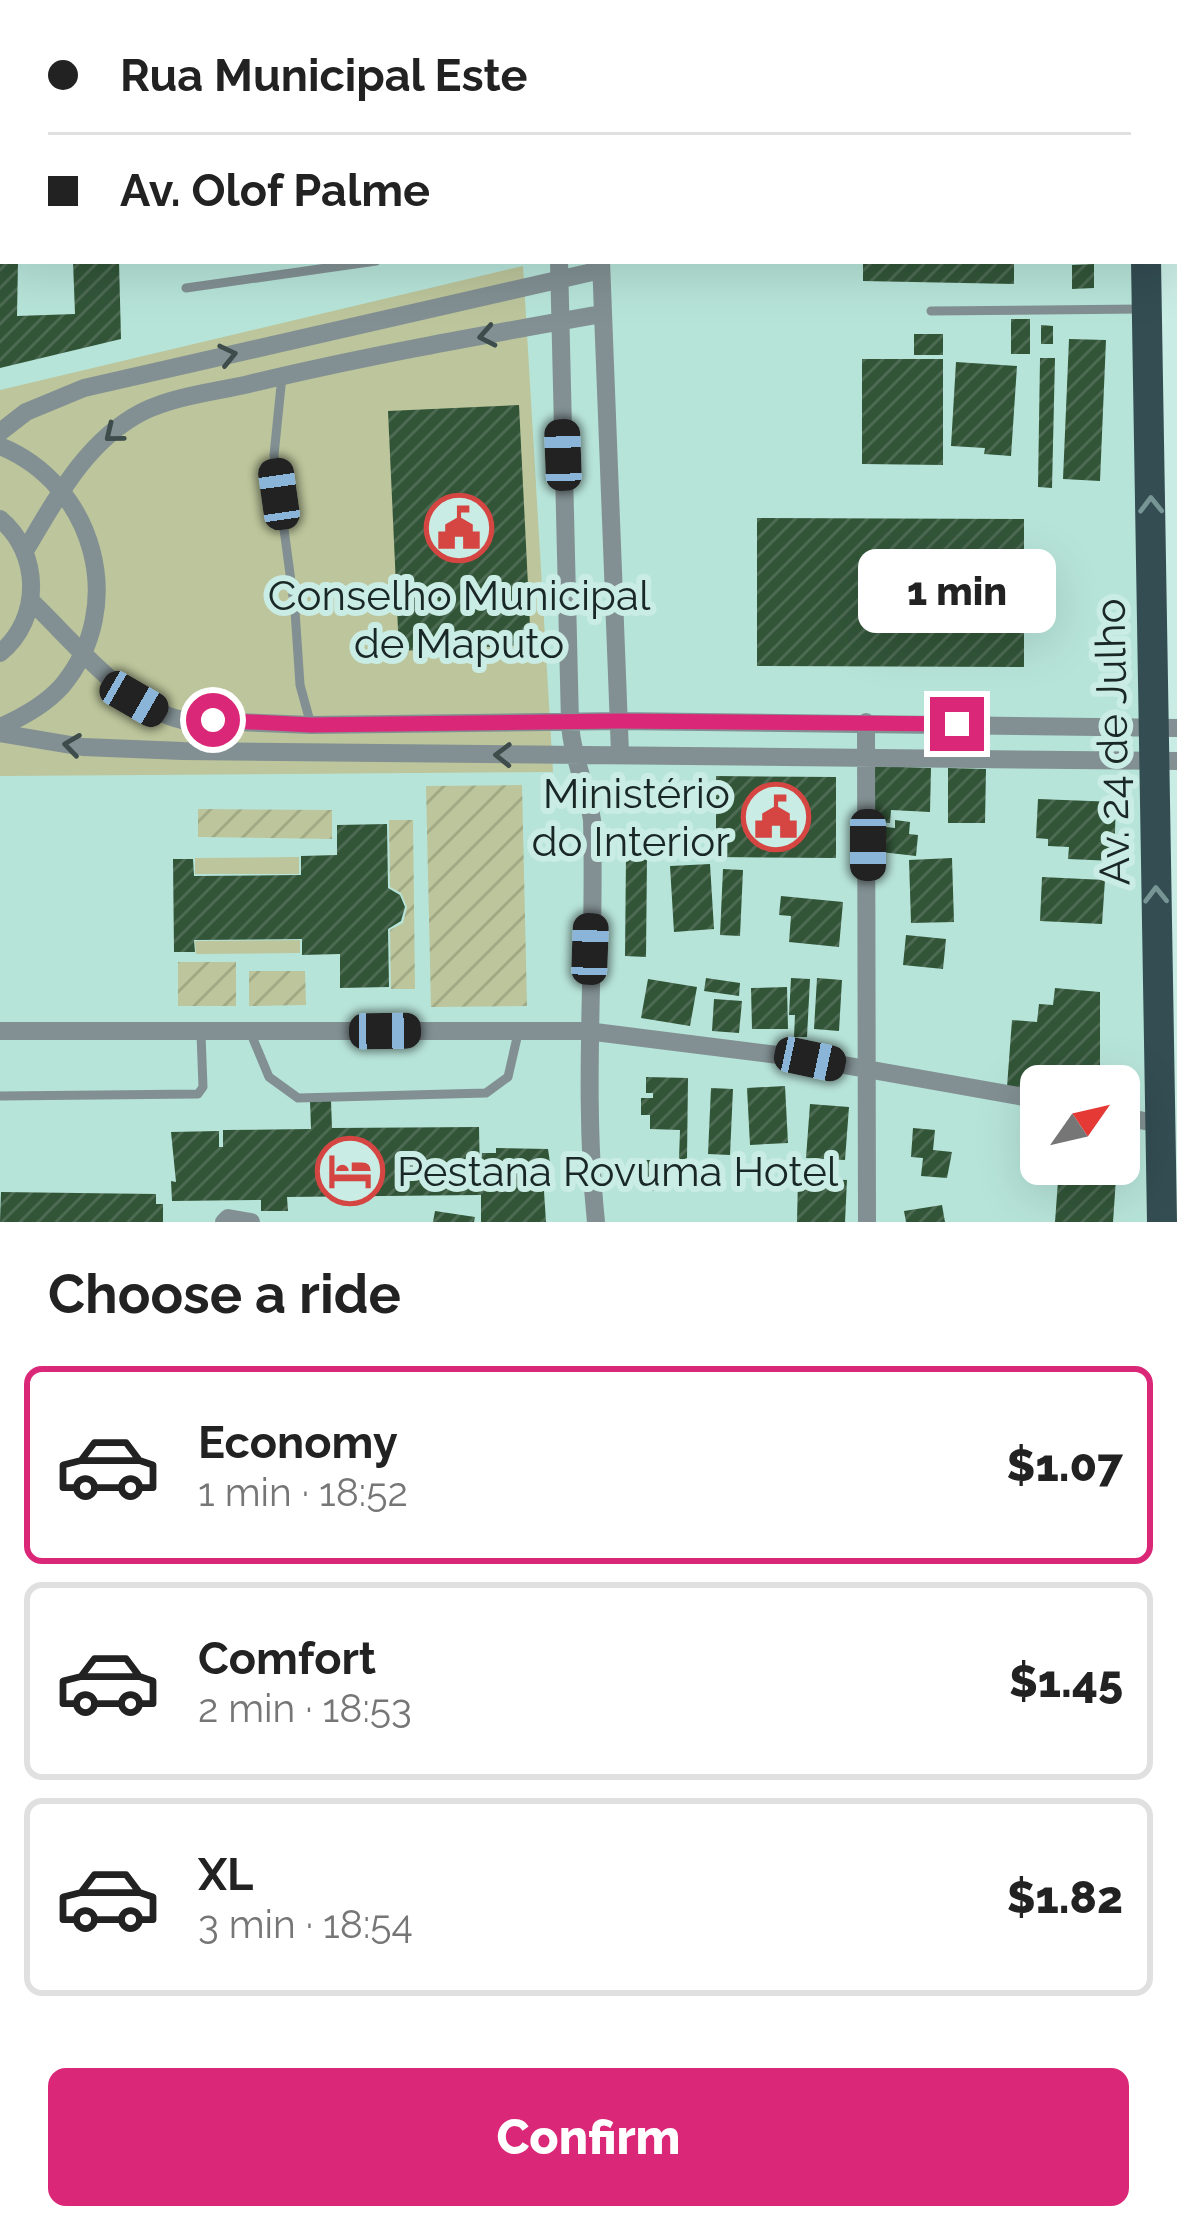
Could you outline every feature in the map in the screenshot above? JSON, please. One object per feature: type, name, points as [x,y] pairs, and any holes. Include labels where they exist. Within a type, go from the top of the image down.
[{"type":"main road","name":"Av. 24 de Julho","points":[[1147,264],[1166,727],[1162,1222]]},
{"type":"street","points":[[0,432],[26,412],[84,388],[559,269],[601,266],[620,753]]},
{"type":"street","points":[[559,269],[570,723],[572,756],[589,798],[592,820],[587,1031],[589,1151],[596,1222]]},
{"type":"street","points":[[25,551],[62,489],[92,451],[142,412],[282,376],[602,314]]},
{"type":"street","points":[[0,446],[42,469],[62,489],[86,526],[97,567],[97,610],[84,651],[61,687],[29,714],[0,730]]},
{"type":"street","points":[[0,519],[25,551],[32,576],[31,602],[23,625],[0,652]]},
{"type":"street","points":[[31,602],[134,699],[161,715],[182,720],[311,725],[618,721],[1166,727]]},
{"type":"street","points":[[149,749],[161,715]]},
{"type":"street","points":[[866,722],[867,1222]]},
{"type":"street","points":[[0,730],[83,747],[149,749],[1165,761]]},
{"type":"street","points":[[0,1031],[587,1031],[810,1059],[1020,1097]]},
{"type":"street","points":[[1140,1120],[1160,1124]]},
{"type":"street","points":[[226,1220],[251,1222]]},
{"type":"lane","points":[[186,288],[355,264]]},
{"type":"lane","points":[[931,311],[1148,309]]},
{"type":"lane","points":[[282,376],[274,454],[300,685],[311,725]]},
{"type":"lane","points":[[251,1034],[269,1077],[298,1098],[487,1094],[508,1077],[519,1029]]},
{"type":"lane","points":[[0,1096],[202,1092],[201,1034]]},
{"type":"shaded area","points":[[0,264],[1131,264],[1154,1222],[0,1222]]},
{"type":"shaded area","points":[[523,266],[553,772],[0,776],[0,390]]},
{"type":"shaded area","points":[[522,785],[527,1006],[431,1007],[426,786]]},
{"type":"shaded area","points":[[198,809],[332,810],[332,839],[198,837]]},
{"type":"shaded area","points":[[389,820],[413,820],[415,989],[391,989],[390,930],[403,923],[407,907],[401,893],[390,887]]},
{"type":"shaded area","points":[[299,857],[299,874],[195,874],[195,858]]},
{"type":"shaded area","points":[[300,940],[300,953],[196,954],[195,941]]},
{"type":"shaded area","points":[[178,962],[236,962],[236,1006],[178,1006]]},
{"type":"shaded area","points":[[249,971],[305,971],[306,1005],[249,1006]]},
{"type":"building","points":[[0,264],[18,264],[17,316],[75,314],[73,264],[119,264],[121,339],[0,368]]},
{"type":"building","points":[[863,264],[1014,264],[1014,284],[863,281]]},
{"type":"building","points":[[1094,264],[1094,288],[1072,289],[1072,265]]},
{"type":"building","points":[[1011,319],[1030,319],[1030,354],[1011,354]]},
{"type":"building","points":[[1041,325],[1053,326],[1053,344],[1041,344]]},
{"type":"building","points":[[914,334],[943,334],[943,355],[914,355]]},
{"type":"building","points":[[1069,339],[1106,340],[1100,481],[1063,479]]},
{"type":"building","points":[[1040,358],[1055,358],[1052,488],[1038,487]]},
{"type":"building","points":[[862,359],[943,359],[943,465],[862,464]]},
{"type":"building","points":[[956,362],[1017,366],[1011,456],[984,454],[985,448],[951,446]]},
{"type":"building","name":"Conselho Municipal de Maputo","points":[[519,405],[531,645],[399,651],[388,411]]},
{"type":"building","points":[[757,518],[1024,519],[1024,667],[757,666]]},
{"type":"building","points":[[875,766],[931,768],[930,812],[891,810],[890,823],[873,822]]},
{"type":"building","points":[[948,768],[986,769],[985,823],[948,823]]},
{"type":"building","name":"Ministério do Interior","points":[[716,776],[836,777],[836,858],[716,857]]},
{"type":"building","points":[[1038,799],[1116,802],[1114,861],[1068,859],[1069,847],[1048,846],[1048,839],[1036,838]]},
{"type":"building","points":[[895,820],[910,822],[909,834],[918,835],[916,856],[881,852],[877,826],[895,828]]},
{"type":"building","points":[[387,824],[388,888],[400,895],[405,907],[401,921],[388,929],[389,987],[340,988],[340,954],[302,955],[302,939],[194,940],[195,952],[174,952],[173,859],[193,859],[194,876],[301,875],[301,856],[337,855],[337,825]]},
{"type":"building","points":[[626,856],[647,856],[646,957],[625,956]]},
{"type":"building","points":[[952,858],[954,922],[911,923],[909,860]]},
{"type":"building","points":[[710,864],[714,929],[674,932],[670,866]]},
{"type":"building","points":[[723,869],[743,870],[740,936],[720,935]]},
{"type":"building","points":[[1042,877],[1105,880],[1102,924],[1040,921]]},
{"type":"building","points":[[781,896],[843,902],[839,947],[789,942],[791,916],[779,915]]},
{"type":"building","points":[[906,935],[946,939],[943,969],[903,965]]},
{"type":"building","points":[[706,978],[740,983],[739,996],[704,991]]},
{"type":"building","points":[[791,978],[810,979],[807,1037],[794,1037],[795,1015],[789,1015]]},
{"type":"building","points":[[817,978],[842,980],[839,1031],[814,1029]]},
{"type":"building","points":[[648,979],[697,987],[690,1026],[641,1018]]},
{"type":"building","points":[[787,987],[788,1029],[752,1029],[751,988]]},
{"type":"building","points":[[1055,988],[1100,992],[1100,1065],[1020,1065],[1020,1090],[1007,1087],[1012,1020],[1037,1022],[1039,1004],[1053,1005]]},
{"type":"building","points":[[714,999],[742,1001],[739,1033],[712,1031]]},
{"type":"building","points":[[646,1077],[688,1078],[687,1159],[679,1159],[680,1130],[650,1129],[650,1115],[641,1115],[641,1098],[653,1098],[653,1093],[646,1093]]},
{"type":"building","points":[[785,1086],[788,1143],[750,1145],[747,1088]]},
{"type":"building","points":[[711,1088],[733,1089],[730,1155],[708,1154]]},
{"type":"building","points":[[310,1101],[331,1101],[332,1128],[479,1127],[480,1179],[482,1153],[496,1153],[496,1148],[548,1149],[552,1176],[543,1176],[546,1222],[481,1222],[481,1195],[287,1197],[288,1211],[261,1211],[261,1200],[172,1201],[171,1181],[176,1182],[171,1132],[219,1131],[219,1147],[223,1147],[223,1130],[311,1129]]},
{"type":"building","points":[[810,1104],[849,1107],[845,1160],[806,1158]]},
{"type":"building","points":[[913,1128],[935,1130],[933,1150],[952,1152],[947,1178],[921,1176],[923,1158],[911,1157]]},
{"type":"building","points":[[643,1160],[671,1160],[670,1191],[642,1190]]},
{"type":"building","points":[[798,1178],[847,1180],[845,1222],[797,1222]]},
{"type":"building","points":[[1058,1185],[1116,1185],[1113,1222],[1055,1222]]},
{"type":"building","points":[[1,1192],[156,1194],[156,1204],[163,1204],[163,1222],[0,1222]]},
{"type":"building","points":[[942,1205],[945,1222],[906,1222],[904,1211]]},
{"type":"building","points":[[435,1211],[475,1217],[474,1222],[433,1222]]},
{"type":"place","name":"Conselho Municipal de Maputo","points":[[459,528]]},
{"type":"place","name":"Ministério do Interior","points":[[776,817]]},
{"type":"place","name":"Pestana Rovuma Hotel","points":[[350,1171]]},
{"type":"route","points":[[213,720],[311,725],[957,724]]}]
